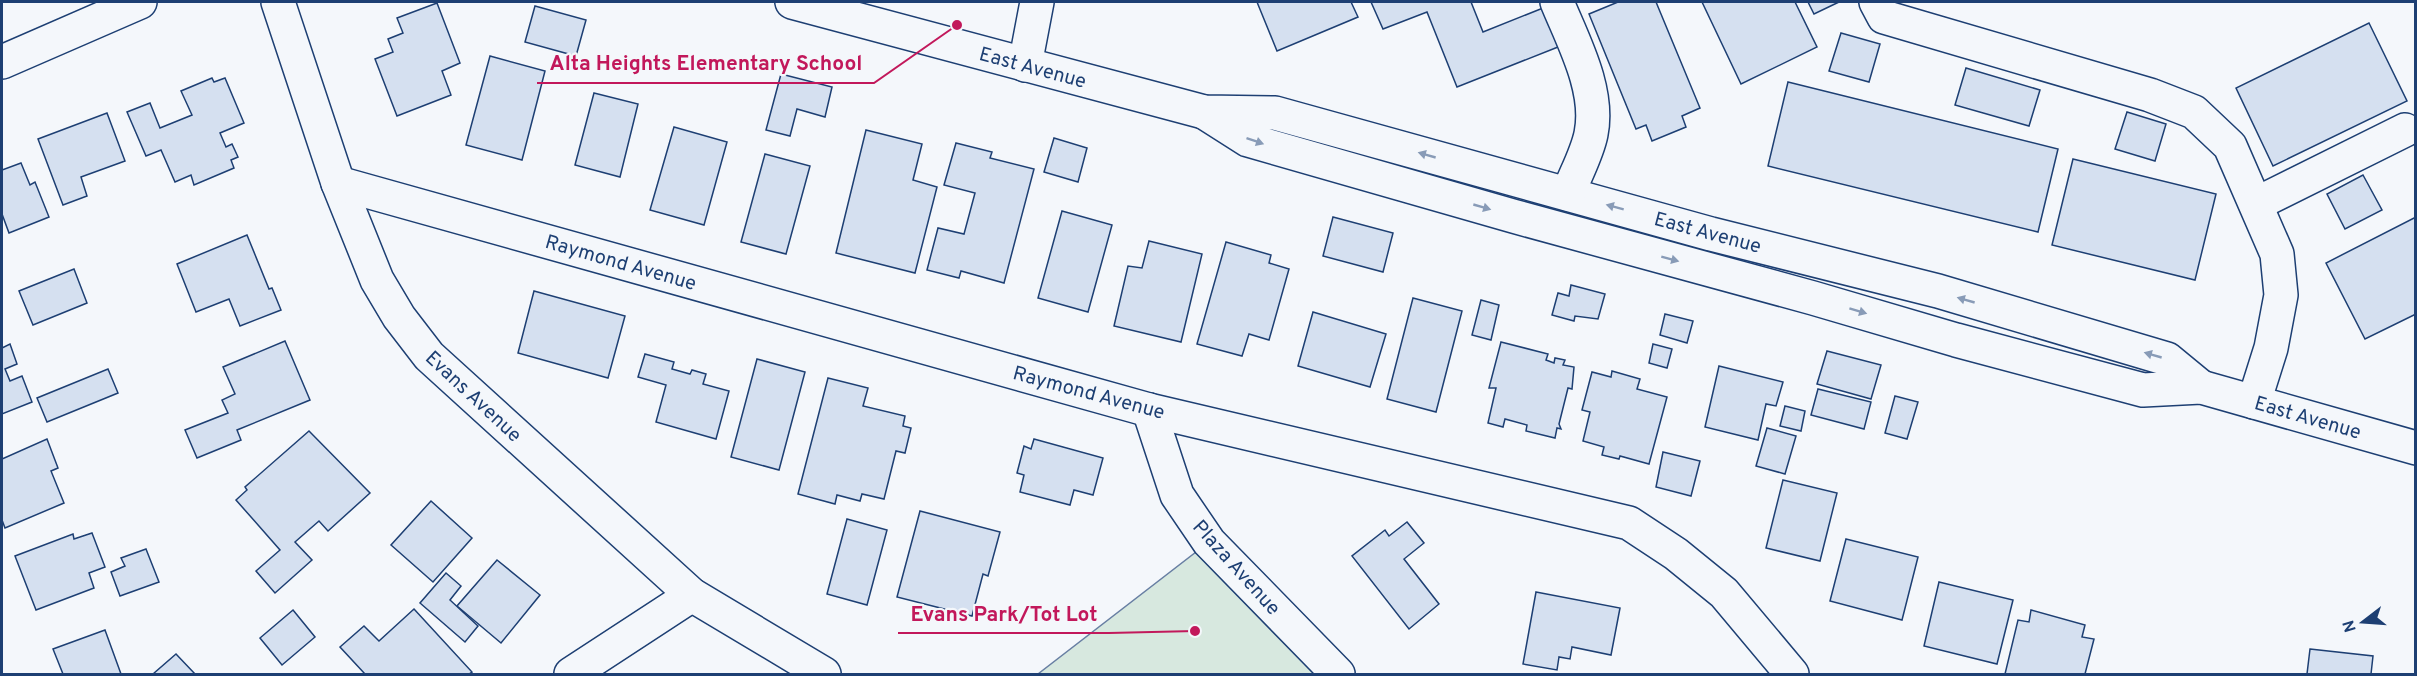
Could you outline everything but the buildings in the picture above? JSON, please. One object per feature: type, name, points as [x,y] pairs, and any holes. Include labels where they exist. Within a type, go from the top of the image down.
[{"type":"street","points":[[2,62],[140,2]]},
{"type":"street","name":"Evans Avenue","points":[[278,2],[338,183],[376,280],[399,317],[429,356],[692,595],[824,675]]},
{"type":"street","name":"East Avenue","points":[[792,2],[1204,112],[1275,113],[1568,194],[1938,291],[2166,359],[2201,387]]},
{"type":"street","points":[[1025,65],[1037,2]]},
{"type":"street","points":[[1557,2],[1582,62],[1591,100],[1591,134],[1568,194]]},
{"type":"street","points":[[1876,2],[1884,17],[2150,95],[2194,112],[2230,146],[2277,254],[2281,295],[2271,348],[2254,402]]},
{"type":"street","name":"East Avenue","points":[[1204,112],[1248,140],[1513,216],[1814,298],[1956,340],[2143,390],[2201,387],[2415,448]]},
{"type":"street","points":[[2256,204],[2405,130]]},
{"type":"street","name":"Raymond Avenue","points":[[338,183],[1149,410],[1629,523],[1676,554],[1724,593],[1792,675]]},
{"type":"street","name":"Plaza Avenue","points":[[1149,410],[1177,495],[1209,542],[1338,675]]},
{"type":"street","points":[[571,675],[692,595]]},
{"type":"shaded area","points":[[1209,542],[1338,674],[1038,674]]},
{"type":"place","name":"Alta Heights Elementary School","points":[[957,25]]},
{"type":"place","name":"Evans Park/Tot Lot","points":[[1195,631]]}]
